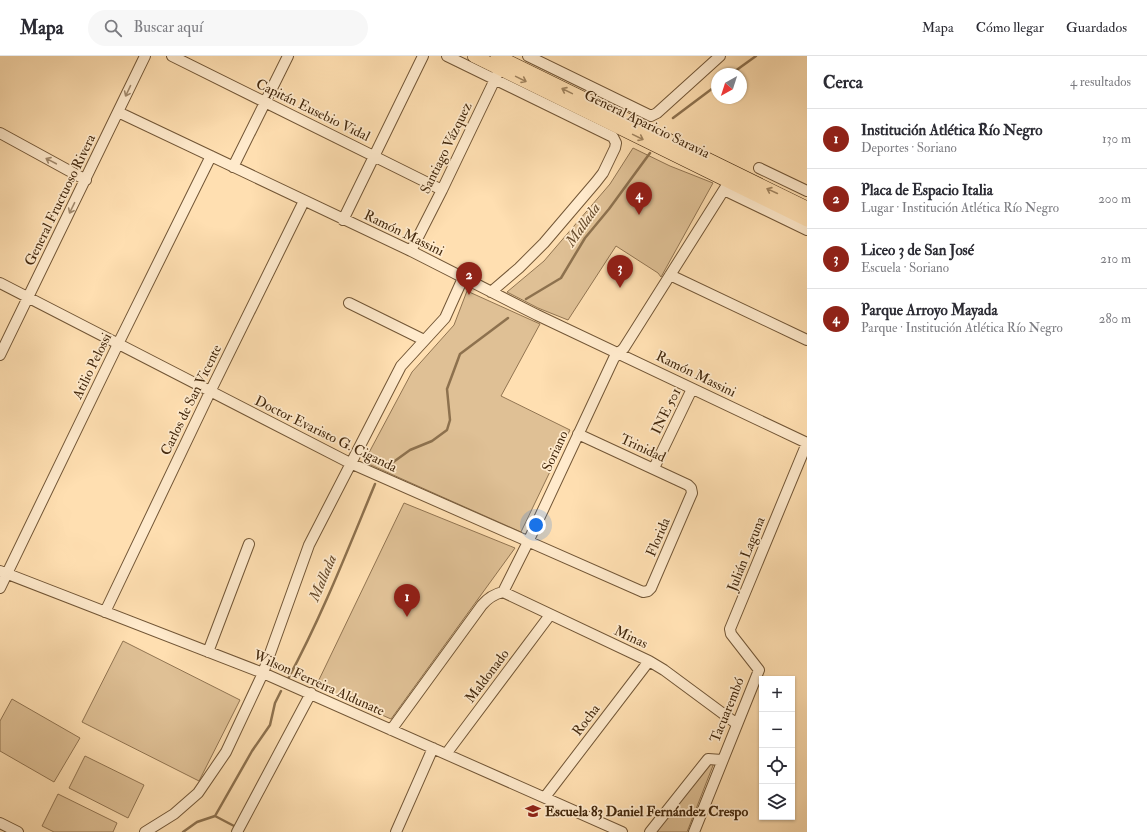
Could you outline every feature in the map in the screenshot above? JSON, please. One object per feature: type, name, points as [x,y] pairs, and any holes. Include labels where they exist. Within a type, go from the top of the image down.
[{"type":"main road","name":"General Aparicio Saravia","points":[[474,56],[501,64],[729,182],[807,220]]},
{"type":"main road","name":"General Aparicio Saravia","points":[[729,182],[807,208]]},
{"type":"street","name":"General Fructuoso Rivera","points":[[0,355],[145,56]]},
{"type":"street","name":"Capitán Eusebio Vidal","points":[[172,56],[442,190]]},
{"type":"street","points":[[233,167],[288,56]]},
{"type":"street","points":[[343,220],[423,56]]},
{"type":"street","name":"General Aparicio Saravia","points":[[447,56],[501,64],[613,137],[616,143],[603,173],[596,182],[544,243],[519,268],[490,292]]},
{"type":"street","name":"General Aparicio Saravia","points":[[528,56],[651,116],[657,113],[720,56]]},
{"type":"street","name":"Santiago Vázquez","points":[[411,251],[442,190],[501,64]]},
{"type":"street","name":"Ramón Massini","points":[[118,112],[411,251],[490,292],[807,443]]},
{"type":"street","points":[[0,133],[86,180]]},
{"type":"street","name":"Atilio Pelossi","points":[[0,588],[4,572],[211,156]]},
{"type":"street","points":[[759,168],[807,191]]},
{"type":"street","name":"General Aparicio Saravia","points":[[729,182],[807,230]]},
{"type":"street","name":"Soriano","points":[[503,592],[614,358],[624,348],[729,182]]},
{"type":"street","name":"Carlos de San Vicente","points":[[105,612],[210,392],[304,201]]},
{"type":"street","points":[[670,275],[807,340]]},
{"type":"street","points":[[145,832],[174,814],[198,793],[226,752],[263,673],[309,545],[350,463],[401,366],[445,318],[464,278]]},
{"type":"street","name":"Doctor Evaristo G. Ciganda","points":[[0,283],[350,463],[643,592],[648,591]]},
{"type":"street","points":[[348,303],[424,340]]},
{"type":"street","name":"INE 501","points":[[654,468],[692,388]]},
{"type":"street","name":"Trinidad","points":[[578,434],[688,485],[691,488],[692,493]]},
{"type":"street","name":"Julián Laguna","points":[[759,670],[731,634],[730,628],[807,443]]},
{"type":"street","name":"Florida","points":[[648,591],[651,588],[692,493]]},
{"type":"street","points":[[208,652],[248,544]]},
{"type":"street","name":"Wilson Ferreira Aldunate","points":[[4,572],[311,693],[622,832]]},
{"type":"street","points":[[391,730],[482,605],[488,598],[503,592]]},
{"type":"street","name":"Minas","points":[[503,592],[664,670],[737,724]]},
{"type":"street","name":"Maldonado","points":[[446,754],[550,615]]},
{"type":"street","name":"Rocha","points":[[545,797],[648,661]]},
{"type":"street","name":"Tacuarembó","points":[[694,832],[759,670]]},
{"type":"street","points":[[239,828],[311,693]]},
{"type":"street","points":[[396,832],[433,748]]},
{"type":"street","name":"Tacuarembó","points":[[650,832],[708,758],[722,760]]},
{"type":"street","points":[[0,823],[18,832]]},
{"type":"shaded area","points":[[633,148],[670,166],[713,183],[661,277],[658,273],[616,246],[568,320],[538,308],[507,292],[544,261],[610,184]]},
{"type":"shaded area","points":[[467,291],[540,324],[501,396],[570,430],[521,532],[364,462],[412,372],[454,325]]},
{"type":"shaded area","points":[[404,503],[515,548],[391,719],[316,686]]},
{"type":"shaded area","points":[[123,641],[240,700],[199,781],[82,722]]},
{"type":"shaded area","points":[[12,699],[80,738],[54,782],[0,751],[0,721]]},
{"type":"shaded area","points":[[85,756],[144,785],[128,818],[69,788]]},
{"type":"shaded area","points":[[708,762],[714,763],[687,832],[653,832]]},
{"type":"shaded area","points":[[58,794],[117,823],[113,832],[54,832],[42,826]]},
{"type":"waterway","name":"Mallada","points":[[739,68],[756,56]]},
{"type":"waterway","name":"Mallada","points":[[673,118],[711,90]]},
{"type":"waterway","name":"Mallada","points":[[526,299],[561,278],[585,238],[609,209],[650,153]]},
{"type":"waterway","name":"Mallada","points":[[385,468],[410,450],[432,441],[447,430],[450,420],[447,389],[460,354],[508,318]]},
{"type":"waterway","name":"Mallada","points":[[288,679],[345,558],[375,484]]},
{"type":"waterway","name":"Mallada","points":[[183,832],[197,822],[215,816],[252,751],[270,725],[275,703],[281,691]]},
{"type":"waterway","points":[[215,816],[236,827]]},
{"type":"place","name":"Parque Arroyo Mayada","points":[[639,215]]},
{"type":"place","name":"Liceo 3 de San José","points":[[620,288]]},
{"type":"place","name":"Placa de Espacio Italia","points":[[469,295]]},
{"type":"place","name":"Institución Atlética Río Negro","points":[[407,617]]},
{"type":"place","name":"Escuela 83 Daniel Fernández Crespo","points":[[533,811]]}]
